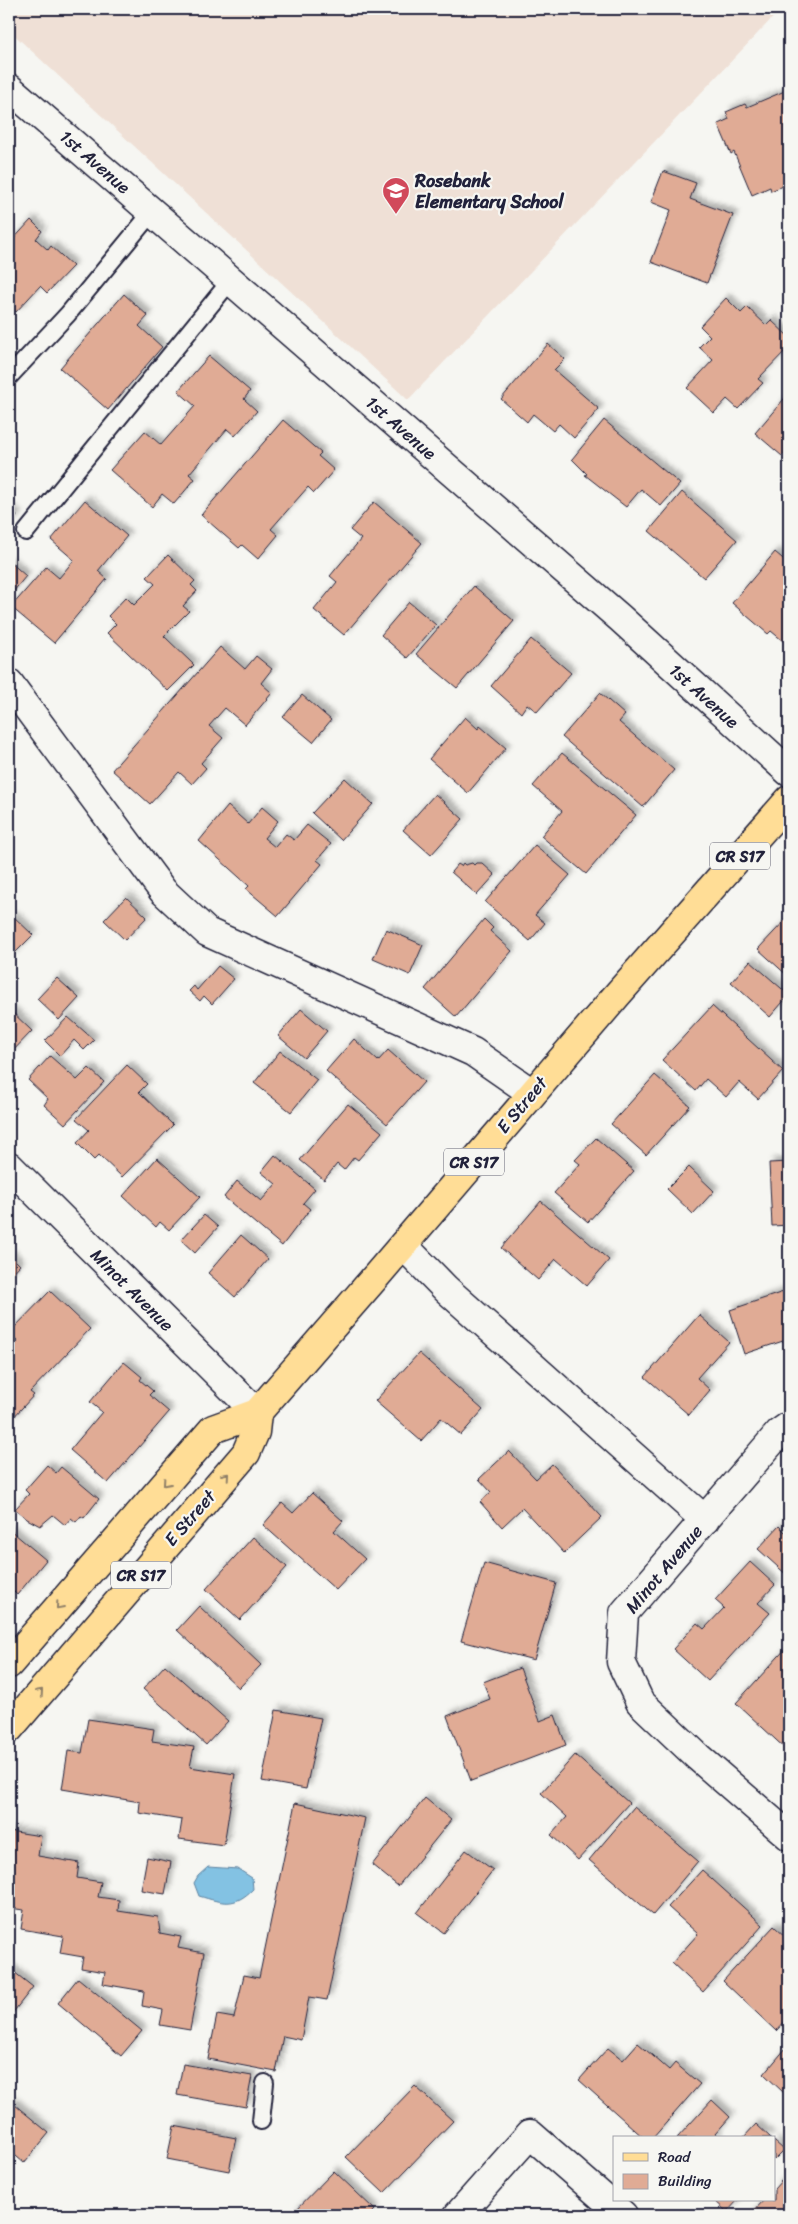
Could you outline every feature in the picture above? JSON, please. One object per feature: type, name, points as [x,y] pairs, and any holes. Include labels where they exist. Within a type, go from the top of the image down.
[{"type":"main road","name":"E Street","points":[[9,1664],[213,1429],[257,1413],[532,1093],[789,800]]},
{"type":"main road","name":"E Street","points":[[9,1729],[246,1453],[255,1432],[257,1413]]},
{"type":"street","name":"1st Avenue","points":[[9,88],[620,618],[789,772]]},
{"type":"street","points":[[9,683],[163,891],[207,932],[473,1052],[532,1093]]},
{"type":"street","name":"Minot Avenue","points":[[9,1166],[257,1413]]},
{"type":"street","name":"Minot Avenue","points":[[403,1245],[446,1289],[706,1520],[624,1613],[620,1662],[640,1702],[698,1757],[789,1836]]},
{"type":"street","points":[[706,1520],[779,1433],[789,1426]]},
{"type":"street","points":[[458,2215],[530,2134],[623,2215]]},
{"type":"lane","points":[[9,377],[68,314],[152,212]]},
{"type":"lane","points":[[26,532],[231,280]]},
{"type":"lane","points":[[261,2121],[264,2083]]},
{"type":"shaded area","name":"Rosebank Elementary School","points":[[9,9],[781,9],[408,400],[9,30]]},
{"type":"water","points":[[208,1867],[238,1869],[252,1878],[253,1889],[240,1899],[228,1902],[215,1901],[199,1896],[194,1883],[198,1876]]},
{"type":"building","points":[[787,90],[789,96],[789,183],[771,191],[770,187],[752,195],[734,152],[731,154],[718,124],[729,119],[726,112],[745,104],[747,107]]},
{"type":"building","points":[[663,171],[696,183],[690,199],[733,215],[707,283],[651,262],[671,210],[651,202]]},
{"type":"building","points":[[31,220],[42,231],[36,239],[48,250],[51,246],[73,266],[47,293],[40,286],[16,312],[9,305],[9,244]]},
{"type":"building","points":[[124,294],[148,316],[139,326],[162,347],[108,410],[60,368]]},
{"type":"building","points":[[726,298],[741,313],[747,307],[766,325],[771,320],[789,337],[789,347],[758,379],[763,383],[738,409],[727,399],[714,413],[687,388],[713,360],[699,347],[710,336],[700,326]]},
{"type":"building","points":[[548,344],[565,359],[554,370],[599,409],[574,438],[559,424],[553,431],[533,414],[527,422],[501,399]]},
{"type":"building","points":[[209,356],[250,391],[244,399],[257,411],[235,436],[227,429],[189,474],[195,479],[174,504],[162,494],[152,507],[110,470],[145,431],[161,445],[195,406],[178,391]]},
{"type":"building","points":[[789,393],[789,448],[782,456],[755,433]]},
{"type":"building","points":[[283,420],[321,453],[318,456],[334,470],[314,493],[308,487],[271,529],[278,535],[258,559],[242,545],[239,548],[201,515]]},
{"type":"building","points":[[604,420],[680,484],[661,506],[641,489],[626,507],[585,475],[587,474],[572,459]]},
{"type":"building","points":[[682,492],[737,540],[704,578],[649,531]]},
{"type":"building","points":[[85,500],[127,536],[98,571],[107,579],[54,643],[11,607],[46,567],[59,578],[74,560],[51,540]]},
{"type":"building","points":[[374,502],[422,543],[344,635],[314,610],[337,582],[330,576],[361,539],[350,530]]},
{"type":"building","points":[[9,509],[17,516],[9,526]]},
{"type":"building","points":[[775,552],[789,564],[789,646],[771,631],[768,634],[732,603]]},
{"type":"building","points":[[168,555],[195,581],[191,585],[197,591],[183,606],[189,611],[164,636],[194,665],[168,691],[107,633],[116,624],[108,616],[126,597],[134,605],[155,584],[147,577]]},
{"type":"building","points":[[9,561],[26,576],[9,597]]},
{"type":"building","points":[[474,586],[514,621],[457,688],[416,654]]},
{"type":"building","points":[[409,602],[436,625],[407,658],[381,635]]},
{"type":"building","points":[[531,639],[571,673],[537,712],[527,704],[521,713],[491,686]]},
{"type":"building","points":[[220,647],[245,669],[256,656],[272,669],[261,683],[272,693],[245,725],[225,708],[209,726],[223,738],[201,763],[206,768],[192,784],[179,772],[150,804],[112,770]]},
{"type":"building","points":[[600,693],[625,715],[619,722],[674,770],[643,807],[562,737]]},
{"type":"building","points":[[302,695],[331,720],[313,742],[283,717]]},
{"type":"building","points":[[465,717],[478,729],[480,726],[506,748],[468,793],[429,759]]},
{"type":"building","points":[[562,753],[636,815],[586,874],[541,836],[562,811],[533,786]]},
{"type":"building","points":[[345,778],[373,804],[341,840],[312,813]]},
{"type":"building","points":[[435,794],[463,819],[431,855],[403,830]]},
{"type":"building","points":[[228,806],[248,824],[262,807],[278,821],[264,838],[275,847],[286,834],[294,840],[307,825],[331,844],[317,860],[322,864],[278,916],[246,889],[249,886],[199,841]]},
{"type":"building","points":[[535,845],[570,875],[535,915],[545,923],[530,941],[485,902]]},
{"type":"building","points":[[463,863],[465,865],[472,863],[474,865],[482,863],[495,875],[477,895],[451,872],[458,864],[461,866]]},
{"type":"building","points":[[126,897],[147,917],[125,940],[104,920]]},
{"type":"building","points":[[12,915],[33,935],[11,957],[9,954],[9,919]]},
{"type":"building","points":[[789,916],[789,977],[758,949]]},
{"type":"building","points":[[484,919],[493,928],[490,931],[512,951],[456,1017],[425,989]]},
{"type":"building","points":[[386,929],[423,945],[410,975],[373,959]]},
{"type":"building","points":[[750,961],[789,995],[770,1017],[731,982]]},
{"type":"building","points":[[218,966],[234,979],[212,1004],[204,996],[200,1001],[189,991],[194,986],[197,990]]},
{"type":"building","points":[[57,978],[79,998],[59,1020],[37,999]]},
{"type":"building","points":[[712,1006],[783,1071],[758,1099],[739,1082],[726,1097],[706,1079],[696,1091],[662,1060]]},
{"type":"building","points":[[9,1009],[32,1031],[9,1055]]},
{"type":"building","points":[[301,1009],[327,1031],[304,1058],[278,1036]]},
{"type":"building","points":[[68,1017],[94,1040],[84,1050],[74,1040],[60,1056],[45,1041]]},
{"type":"building","points":[[354,1039],[378,1061],[388,1050],[424,1082],[387,1124],[326,1071]]},
{"type":"building","points":[[280,1051],[317,1080],[291,1112],[254,1083]]},
{"type":"building","points":[[50,1056],[77,1080],[89,1068],[104,1082],[65,1124],[44,1105],[48,1099],[28,1080]]},
{"type":"building","points":[[127,1065],[147,1084],[139,1092],[173,1125],[122,1177],[99,1155],[94,1160],[77,1143],[89,1130],[76,1119]]},
{"type":"building","points":[[655,1075],[690,1106],[646,1155],[611,1124]]},
{"type":"building","points":[[348,1104],[382,1132],[358,1160],[354,1157],[344,1170],[337,1164],[324,1180],[300,1160]]},
{"type":"building","points":[[596,1138],[634,1171],[588,1222],[554,1193],[580,1164],[575,1160]]},
{"type":"building","points":[[275,1155],[315,1189],[303,1203],[310,1209],[282,1246],[224,1197],[237,1181],[261,1201],[276,1184],[261,1172]]},
{"type":"building","points":[[157,1158],[200,1197],[169,1230],[160,1222],[156,1227],[123,1196]]},
{"type":"building","points":[[789,1162],[789,1225],[772,1226],[769,1163]]},
{"type":"building","points":[[689,1167],[714,1191],[693,1214],[667,1189]]},
{"type":"building","points":[[541,1201],[609,1260],[587,1286],[556,1259],[538,1280],[501,1248]]},
{"type":"building","points":[[204,1215],[218,1227],[195,1253],[181,1240]]},
{"type":"building","points":[[241,1235],[268,1259],[235,1297],[208,1273]]},
{"type":"building","points":[[9,1254],[20,1265],[9,1277]]},
{"type":"building","points":[[789,1290],[789,1339],[744,1354],[730,1310]]},
{"type":"building","points":[[50,1291],[90,1329],[30,1392],[34,1395],[10,1421],[9,1351],[18,1342],[9,1333]]},
{"type":"building","points":[[699,1315],[729,1342],[697,1378],[710,1390],[689,1415],[645,1377]]},
{"type":"building","points":[[419,1353],[483,1410],[461,1435],[441,1418],[421,1441],[375,1401]]},
{"type":"building","points":[[124,1362],[142,1377],[140,1380],[153,1391],[149,1395],[169,1412],[108,1483],[70,1450],[102,1412],[90,1402]]},
{"type":"building","points":[[509,1451],[536,1479],[552,1464],[602,1517],[564,1553],[522,1508],[502,1527],[480,1502],[491,1492],[479,1479]]},
{"type":"building","points":[[47,1465],[56,1473],[61,1467],[99,1499],[84,1518],[81,1516],[76,1522],[71,1518],[65,1525],[53,1515],[40,1526],[27,1519],[15,1509],[29,1494],[25,1490]]},
{"type":"building","points":[[312,1493],[343,1521],[334,1531],[365,1559],[336,1590],[263,1525],[282,1503],[293,1513]]},
{"type":"building","points":[[779,1526],[789,1536],[789,1577],[758,1549]]},
{"type":"building","points":[[9,1529],[46,1560],[17,1595],[9,1587]]},
{"type":"building","points":[[253,1537],[287,1567],[240,1620],[206,1589]]},
{"type":"building","points":[[750,1562],[775,1585],[758,1603],[770,1613],[708,1681],[673,1649],[697,1623],[704,1629],[724,1608],[715,1600]]},
{"type":"building","points":[[484,1563],[556,1583],[534,1660],[461,1641]]},
{"type":"building","points":[[199,1606],[261,1665],[239,1688],[177,1630]]},
{"type":"building","points":[[789,1645],[789,1752],[736,1703]]},
{"type":"building","points":[[165,1665],[228,1721],[206,1745],[143,1689]]},
{"type":"building","points":[[520,1668],[540,1721],[555,1715],[566,1745],[471,1781],[447,1716],[490,1699],[483,1682]]},
{"type":"building","points":[[276,1710],[321,1718],[306,1789],[262,1781]]},
{"type":"building","points":[[88,1719],[154,1729],[152,1741],[194,1747],[190,1767],[235,1774],[224,1845],[179,1839],[182,1820],[139,1813],[140,1802],[62,1789],[68,1751],[82,1753]]},
{"type":"building","points":[[575,1755],[629,1803],[578,1860],[551,1835],[567,1817],[541,1793]]},
{"type":"building","points":[[425,1798],[451,1820],[398,1886],[372,1865]]},
{"type":"building","points":[[295,1803],[365,1818],[327,2000],[309,1997],[301,2040],[283,2036],[276,2072],[208,2059],[217,2015],[234,2018],[244,1975],[259,1978]]},
{"type":"building","points":[[634,1807],[698,1861],[653,1915],[589,1860]]},
{"type":"building","points":[[9,1831],[41,1836],[38,1856],[79,1863],[77,1878],[101,1882],[98,1897],[119,1900],[118,1911],[158,1917],[160,1933],[181,1937],[178,1948],[204,1953],[190,2030],[160,2025],[163,2010],[142,2006],[144,1991],[103,1984],[105,1972],[81,1968],[83,1957],[60,1953],[63,1936],[21,1929],[24,1910],[9,1908]]},
{"type":"building","points":[[466,1850],[493,1870],[444,1933],[417,1913]]},
{"type":"building","points":[[147,1857],[171,1862],[165,1894],[141,1890]]},
{"type":"building","points":[[702,1870],[763,1925],[703,1992],[672,1963],[698,1934],[668,1907]]},
{"type":"building","points":[[774,1926],[789,1940],[789,2017],[776,2031],[723,1981]]},
{"type":"building","points":[[9,1968],[33,1987],[11,2015],[9,2014]]},
{"type":"building","points":[[78,1978],[142,2031],[121,2056],[58,2003]]},
{"type":"building","points":[[638,2043],[669,2070],[675,2063],[700,2084],[655,2136],[642,2136],[579,2080],[608,2048],[623,2060]]},
{"type":"building","points":[[786,2048],[789,2051],[789,2087],[784,2093],[764,2074]]},
{"type":"building","points":[[183,2064],[252,2076],[246,2107],[177,2095]]},
{"type":"building","points":[[415,2086],[453,2121],[384,2193],[346,2157]]},
{"type":"building","points":[[9,2100],[49,2133],[24,2163],[9,2150]]},
{"type":"building","points":[[712,2100],[730,2117],[715,2134],[717,2136],[679,2136]]},
{"type":"building","points":[[756,2124],[769,2136],[745,2136]]},
{"type":"building","points":[[174,2126],[236,2138],[229,2171],[167,2159]]},
{"type":"building","points":[[776,2143],[784,2150],[776,2158]]},
{"type":"building","points":[[334,2171],[375,2210],[370,2215],[291,2215]]},
{"type":"building","points":[[789,2172],[789,2215],[750,2215],[762,2202],[776,2202],[776,2187]]},
{"type":"building","points":[[716,2202],[736,2202],[727,2212]]},
{"type":"place","name":"Rosebank Elementary School","points":[[396,215]]}]
